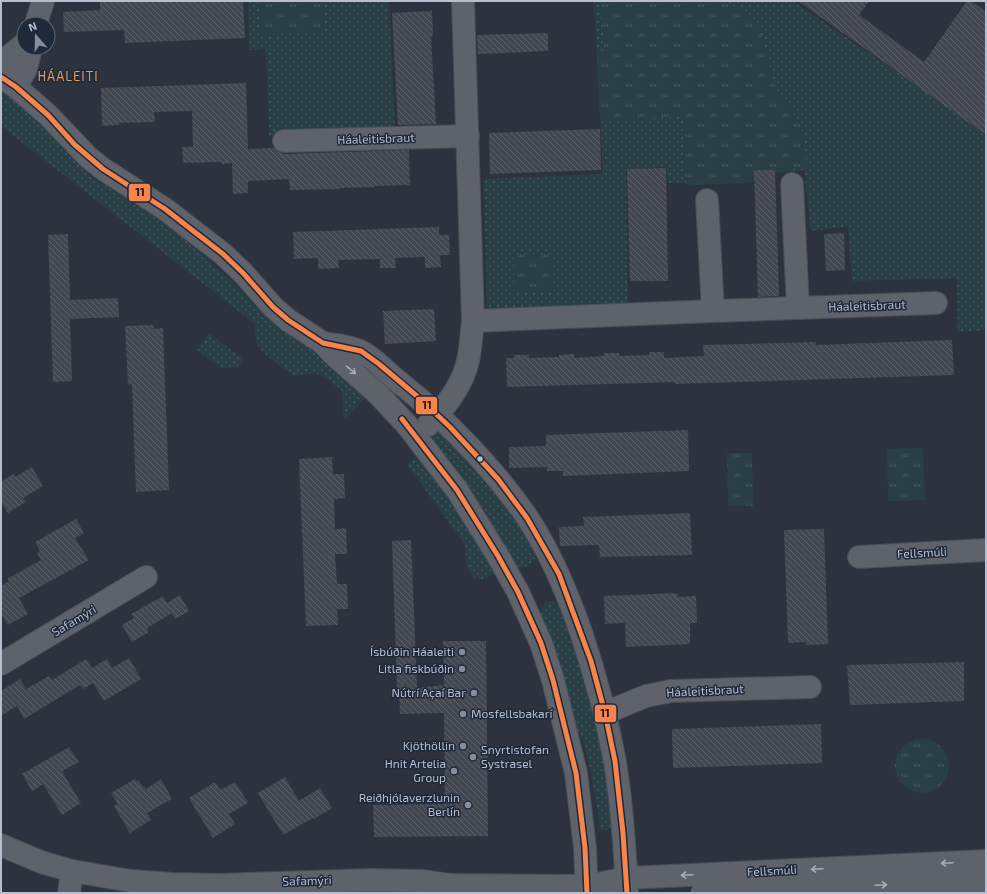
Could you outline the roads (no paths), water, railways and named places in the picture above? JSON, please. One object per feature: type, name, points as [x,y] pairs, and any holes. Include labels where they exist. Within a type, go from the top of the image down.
[{"type":"street","points":[[38,16],[43,1]]},
{"type":"street","points":[[416,437],[452,397],[462,380],[469,356],[473,321],[463,1]]},
{"type":"street","points":[[1,68],[8,57],[16,50]]},
{"type":"street","points":[[29,56],[26,69],[9,82],[48,115],[88,157],[102,169],[165,209],[223,254],[243,273],[273,307],[288,320],[323,343],[333,354],[378,394],[416,437],[457,490],[498,556],[521,598],[541,644],[553,680],[576,773],[586,848],[587,890]]},
{"type":"street","name":"Háaleitisbraut","points":[[284,141],[468,136]]},
{"type":"street","points":[[792,184],[798,308]]},
{"type":"street","points":[[708,200],[713,311]]},
{"type":"street","name":"Háaleitisbraut","points":[[473,321],[936,303]]},
{"type":"street","points":[[323,343],[361,351],[379,364],[437,415],[480,458],[498,479],[527,518],[550,555],[563,584],[591,661],[605,713],[616,769],[623,888]]},
{"type":"street","name":"Fellsmúli","points":[[859,557],[986,550]]},
{"type":"street","name":"Safamýri","points":[[1,664],[146,577]]},
{"type":"street","name":"Háaleitisbraut","points":[[605,713],[646,696],[671,691],[810,687]]},
{"type":"street","name":"Safamýri","points":[[1,845],[41,862],[72,871],[130,881],[219,889],[371,886],[423,881],[450,885],[587,890]]},
{"type":"street","name":"Fellsmúli","points":[[587,890],[986,861]]},
{"type":"street","points":[[69,893],[72,871]]},
{"type":"street","name":"Fellsmúli","points":[[702,893],[986,881]]},
{"type":"place","name":"Ísbúðin Háaleiti","points":[[462,652]]},
{"type":"place","name":"Litla fiskbúðin","points":[[462,669]]},
{"type":"place","name":"Nútrí Açaí Bar","points":[[474,693]]},
{"type":"place","name":"Mosfellsbakarí","points":[[463,714]]},
{"type":"place","name":"Kjöthöllin","points":[[463,746]]},
{"type":"place","name":"Snyrtistofan Systrasel","points":[[473,757]]},
{"type":"place","name":"Hnit Artelia Group","points":[[454,771]]},
{"type":"place","name":"Reiðhjólaverzlunin Berlín","points":[[468,805]]},
{"type":"district","name":"HÁALEITI","points":[[68,76]]}]
